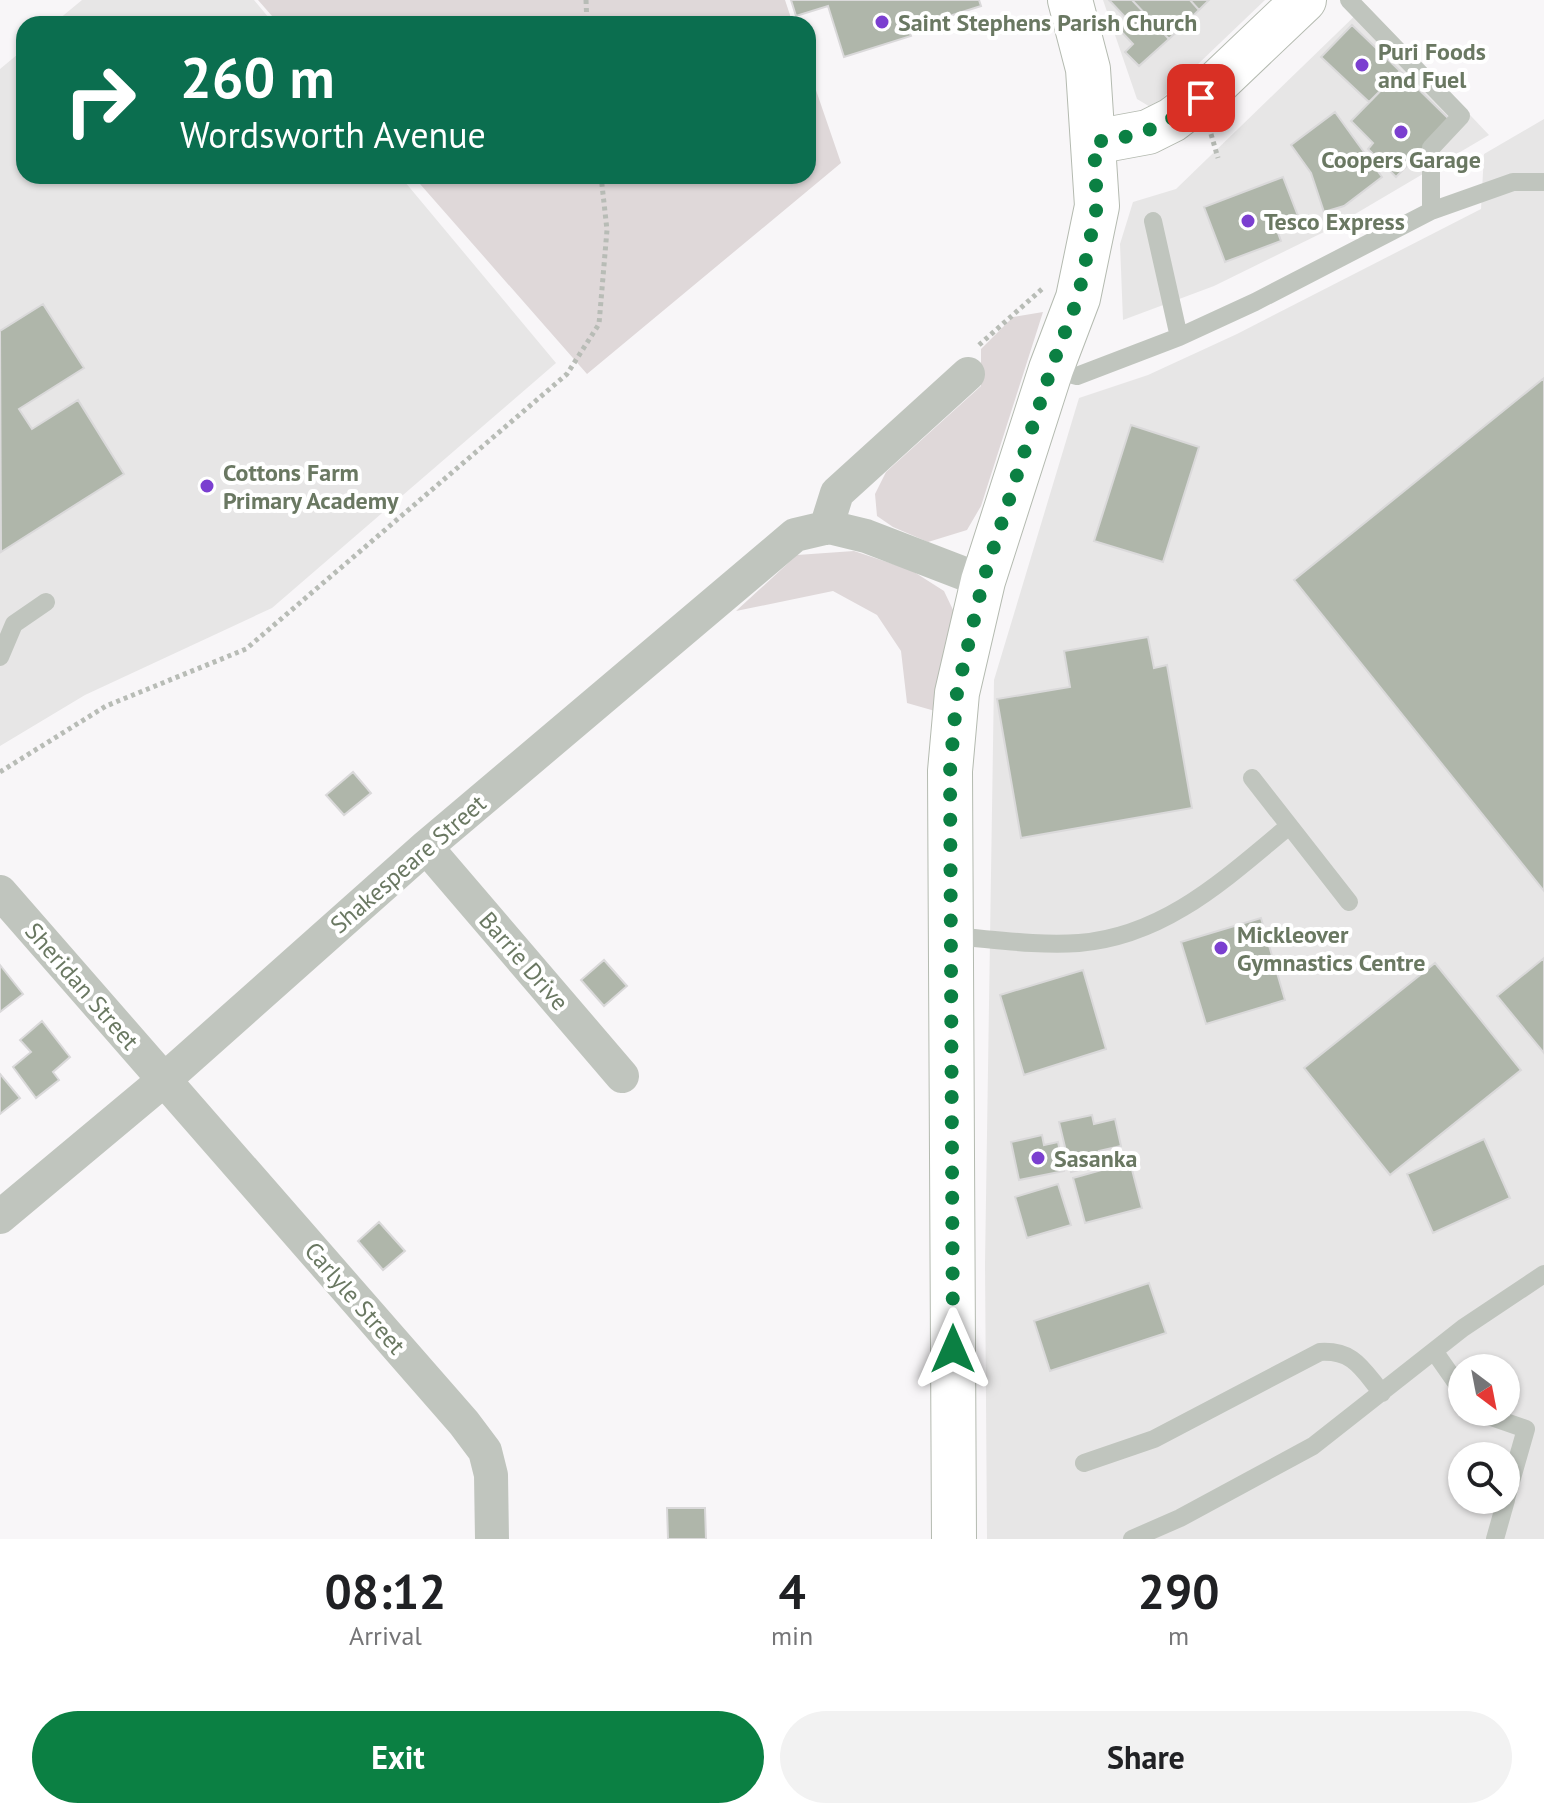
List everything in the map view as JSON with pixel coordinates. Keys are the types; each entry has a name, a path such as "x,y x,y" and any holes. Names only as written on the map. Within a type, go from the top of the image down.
{"street":[{"path":"954,1539 950,771 957,693 983,581 1051,369 1078,298 1097,206 1088,69 1070,0"},
{"path":"1094,142 1148,132 1172,120 1201,98 1304,0"},
{"path":"826,528 837,493 968,374"},
{"name":"Shakespeare Street","path":"0,1217 164,1080 426,847 795,535 826,528 866,536 983,581"},
{"name":"Barrie Drive","path":"426,847 622,1076"},
{"name":"Sheridan Street","path":"0,892 164,1080"},
{"name":"Carlyle Street","path":"164,1080 485,1451 491,1475 492,1539"}],"lane":[{"path":"1349,0 1461,116 1431,148 1431,211"},
{"path":"1051,369 1077,376 1179,337 1255,302 1431,211 1513,182 1544,182"},
{"path":"1153,221 1179,337"},
{"path":"0,657 14,624 46,602"},
{"path":"1252,778 1349,902"},
{"path":"950,936 1051,943 1080,943 1124,936 1163,921 1208,894 1289,826"},
{"path":"1132,1539 1180,1518 1313,1446 1463,1328 1544,1274"},
{"path":"1084,1463 1154,1439 1320,1352 1339,1351 1354,1360 1382,1393"},
{"path":"1434,1351 1448,1371"},
{"path":"1517,1426 1526,1429 1520,1450"},
{"path":"1495,1539 1502,1514"}],"path":[{"path":"0,772 106,706 246,649 567,374 599,324 607,230 602,184"},
{"path":"968,374 970,354 1040,288"}],"shaded area":[{"path":"82,0 254,0 267,16 63,16"},
{"path":"258,0 785,0 790,16 272,16"},
{"path":"1103,0 1265,0 1152,108 1137,99"},
{"path":"1366,5 1489,135 1328,230 1214,286 1123,320 1120,244 1133,202 1176,189"},
{"name":"Cottons Farm Primary Academy","path":"16,56 16,184 407,184 556,363 272,608 85,695 0,746 0,69"},
{"path":"816,90 841,163 816,184"},
{"path":"1544,119 1544,1539 987,1539 985,1264 994,680 1079,398 1148,375 1237,334 1481,209 1484,154"},
{"path":"420,184 816,184 587,374"},
{"path":"1043,312 981,506 967,530 928,542 893,527 877,516 875,494 886,472 981,386 981,349 1013,317"},
{"path":"854,551 911,570 944,591 954,612 935,711 907,703 901,651 877,615 833,591 736,611 797,555"}],"building":[{"name":"Saint Stephens Parish Church","path":"791,0 979,0 981,6 908,29 911,36 844,57 828,6 796,16"},
{"path":"1109,0 1132,0 1169,39 1139,66 1125,52 1133,44 1117,27 1126,18"},
{"path":"1132,0 1190,0 1199,10 1169,39"},
{"path":"1190,0 1209,0 1199,10"},
{"path":"1352,25 1400,71 1369,102 1321,57"},
{"name":"Coopers Garage","path":"1400,71 1451,121 1396,177 1368,149 1373,143 1351,121"},
{"path":"1335,112 1382,177 1344,206 1324,212 1311,173 1291,145"},
{"name":"Tesco Express","path":"1283,177 1298,216 1275,225 1281,241 1225,262 1204,207"},
{"path":"43,304 84,368 19,409 32,429 78,400 124,474 1,552 0,331"},
{"path":"1544,378 1544,891 1294,580"},
{"path":"1131,425 1199,447 1163,562 1094,541"},
{"path":"1148,637 1154,668 1167,665 1192,808 1021,838 997,699 1070,687 1064,651"},
{"path":"353,772 371,793 344,815 326,795"},
{"path":"1261,918 1285,1000 1206,1024 1181,942"},
{"path":"1544,958 1544,1053 1497,996"},
{"path":"604,960 627,986 604,1006 581,980"},
{"path":"1435,963 1521,1070 1390,1175 1304,1068"},
{"path":"0,965 23,994 0,1012"},
{"path":"1083,970 1106,1049 1024,1075 1000,995"},
{"path":"42,1021 70,1057 53,1072 59,1080 36,1098 13,1067 31,1052 20,1040"},
{"path":"0,1074 20,1098 0,1114"},
{"path":"1092,1115 1094,1124 1115,1119 1121,1146 1099,1151 1102,1164 1071,1172 1059,1122"},
{"name":"Sasanka","path":"1042,1135 1044,1145 1058,1142 1064,1171 1019,1180 1011,1142"},
{"path":"1484,1139 1510,1198 1433,1233 1407,1174"},
{"path":"1130,1162 1142,1208 1085,1223 1073,1178"},
{"path":"1058,1184 1071,1225 1027,1238 1015,1197"},
{"path":"379,1222 405,1251 383,1270 358,1241"},
{"path":"1149,1283 1166,1333 1050,1371 1034,1321"},
{"path":"667,1508 705,1508 706,1539 668,1539"}],"place":[{"name":"Saint Stephens Parish Church","path":"882,22"},
{"name":"Puri Foods and Fuel","path":"1362,65"},
{"name":"Coopers Garage","path":"1401,132"},
{"name":"Tesco Express","path":"1248,221"},
{"name":"Cottons Farm Primary Academy","path":"207,486"},
{"name":"Mickleover Gymnastics Centre","path":"1221,948"},
{"name":"Sasanka","path":"1038,1158"}],"route":[{"path":"953,1349 950,771 957,693 983,581 1051,369 1078,298 1097,206 1094,142 1148,132 1172,120 1201,98"}]}
